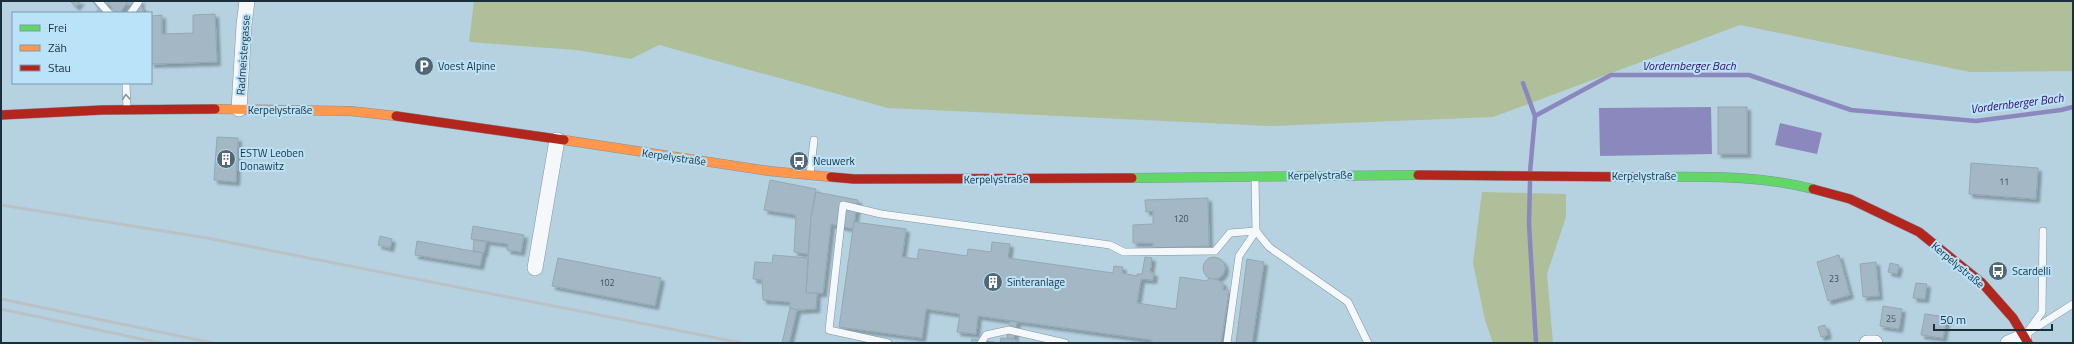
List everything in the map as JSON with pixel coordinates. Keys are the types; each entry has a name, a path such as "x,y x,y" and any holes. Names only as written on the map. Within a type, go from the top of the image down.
{"main road":[{"name":"Kerpelystraße","path":"1,115 127,110 350,111 453,123 557,140 810,176 854,179 940,180 1388,174 1495,177 1732,177 1791,183 1850,199 1919,232 1982,283 2013,318 2026,339"}],"street":[{"name":"Radmeistergasse","path":"239,110 244,25 248,1"},
{"path":"535,268 557,140"},
{"path":"2008,343 2026,339"},
{"path":"1867,343 1875,343"}],"lane":[{"path":"98,1 108,12"},
{"path":"132,12 140,1"},
{"path":"126,84 127,110"},
{"path":"810,176 814,140"},
{"path":"1227,343 1239,256 1256,231 1255,175"},
{"path":"888,343 829,330 843,205 881,214 1110,245 1124,252 1215,251 1230,233 1256,231"},
{"path":"1256,231 1270,247 1348,302 1368,343"},
{"path":"2026,339 2042,312 2043,231"},
{"path":"2026,339 2073,304"},
{"path":"981,343 986,335 1009,330 1065,343"}],"green space":[{"path":"474,1 2073,1 2073,71 1970,72 1740,25 1493,117 1271,126 888,108 659,45 631,59 576,50 469,42"},
{"path":"1482,192 1566,194 1566,217 1547,274 1553,343 1493,343 1485,320 1473,263"}],"shaded area":[{"path":"1711,107 1712,154 1600,156 1599,108"},
{"path":"1780,123 1822,133 1817,154 1775,145"}],"building":[{"path":"70,1 81,1 76,7"},
{"path":"92,1 107,1 109,5 96,5"},
{"path":"107,1 128,1 121,12 115,12"},
{"path":"128,1 142,1 140,3 126,4"},
{"path":"134,3 140,3 144,12 138,12"},
{"path":"100,5 105,5 101,12 96,12"},
{"path":"215,14 217,62 152,64 152,16 162,15 162,34 193,33 193,15"},
{"path":"1718,107 1747,107 1747,154 1718,154"},
{"name":"ESTW Leoben Donawitz","path":"217,137 238,138 236,182 214,180"},
{"path":"1971,163 2038,168 2036,199 1969,194"},
{"path":"770,180 816,189 811,218 808,254 794,252 796,215 764,210"},
{"path":"816,192 858,200 853,229 831,224 823,293 806,293 811,218"},
{"path":"1208,198 1209,246 1153,248 1153,243 1133,243 1133,225 1153,224 1153,211 1146,212 1145,200"},
{"name":"Sinteranlage","path":"854,222 906,229 902,257 917,259 919,249 967,256 968,249 991,252 992,242 1010,244 1008,258 1113,273 1114,266 1123,267 1122,273 1137,276 1137,274 1142,274 1145,257 1152,258 1150,272 1154,273 1153,280 1141,279 1137,303 1176,309 1180,277 1207,281 1209,278 1216,279 1223,283 1223,290 1229,290 1221,343 1152,343 1152,340 978,316 976,334 957,332 960,314 926,309 922,338 839,327"},
{"path":"473,226 524,235 521,252 507,250 508,244 471,239"},
{"path":"380,236 392,239 390,248 378,245"},
{"path":"474,240 486,242 484,253 473,251"},
{"path":"417,241 483,253 480,266 415,255"},
{"path":"773,255 808,258 806,293 817,293 816,309 797,310 790,308 790,302 763,300 762,280 753,279 755,262 772,263"},
{"path":"1839,255 1850,295 1828,301 1817,262"},
{"path":"1214,257 1222,260 1225,268 1222,276 1214,279 1206,276 1203,268 1206,260"},
{"path":"558,258 661,278 655,306 552,286"},
{"path":"1247,259 1264,262 1252,343 1236,343"},
{"path":"1876,262 1879,296 1863,297 1860,264"},
{"path":"1890,263 1899,265 1897,274 1888,272"},
{"path":"1916,283 1927,284 1925,299 1913,298"},
{"path":"1883,306 1902,309 1899,329 1880,326"},
{"path":"790,308 797,310 789,343 782,343"},
{"path":"1925,314 1947,317 1943,338 1921,335"},
{"path":"1010,321 1017,322 1014,339 1007,338"},
{"path":"1825,325 1828,335 1821,337 1818,327"},
{"path":"1001,338 1014,339 1018,341 1018,343 1000,343"},
{"path":"972,339 1000,343 971,343"}],"waterway":[{"name":"Vordernberger Bach","path":"1530,172 1535,116 1611,75 1749,75 1851,110 1976,121 2061,110 2073,107"},
{"path":"1523,83 1535,116"},
{"name":"Vordernberger Bach","path":"1530,182 1529,224 1536,343"}],"railway":[{"path":"1,205 207,238 742,343"},
{"path":"1,299 213,343"},
{"path":"1,309 160,343"}],"traffic: fast":[{"path":"1132,178 1418,175"},
{"path":"1638,177 1726,177 1792,184 1813,189"}],"traffic: slow":[{"path":"215,109 350,111 396,116"},
{"path":"564,140 769,171 831,177"}],"traffic: jam":[{"path":"1,115 102,110 215,109"},
{"path":"396,116 564,140"},
{"path":"1418,175 1638,177"},
{"path":"831,177 854,179 1132,178"},
{"path":"1813,189 1850,199 1919,232 1982,283 2013,318 2028,343"}],"place":[{"name":"Voest Alpine","path":"424,66"},
{"name":"ESTW Leoben Donawitz","path":"226,159"},
{"name":"Neuwerk","path":"799,161"},
{"name":"Scardelli","path":"1998,271"},
{"name":"Sinteranlage","path":"993,282"}]}
